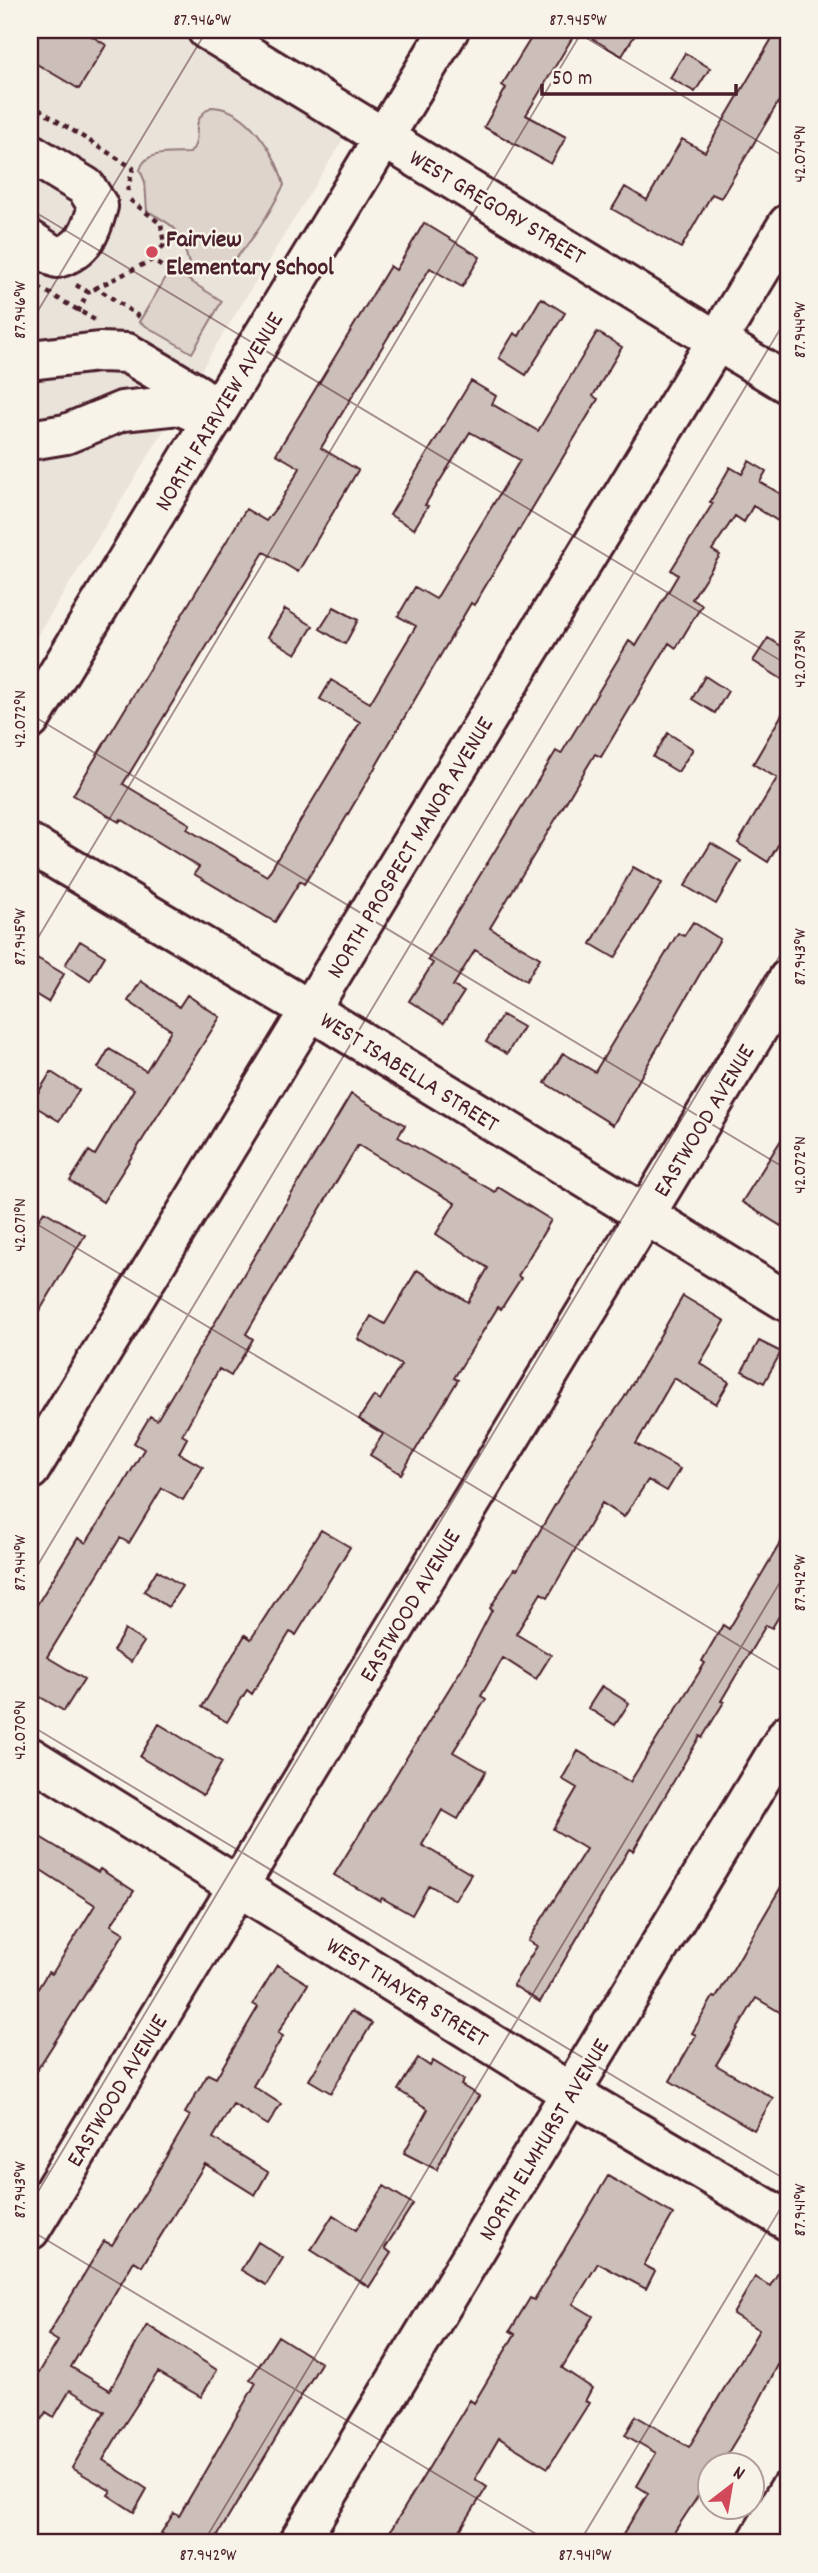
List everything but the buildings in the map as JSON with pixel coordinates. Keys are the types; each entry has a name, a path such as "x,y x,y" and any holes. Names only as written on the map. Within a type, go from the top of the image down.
{"street":[{"name":"WEST GREGORY STREET","path":"207,30 788,384"},
{"name":"NORTH FAIRVIEW AVENUE","path":"30,720 449,30"},
{"path":"30,153 86,187 98,206 93,225 74,253 57,258 30,240"},
{"name":"NORTH PROSPECT MANOR AVENUE","path":"30,1470 788,224"},
{"path":"30,360 99,352 127,354 198,395 213,420"},
{"path":"30,440 66,434 122,411 156,407 179,405 213,420"},
{"name":"WEST ISABELLA STREET","path":"30,844 310,1010 788,1302"},
{"name":"EASTWOOD AVENUE","path":"30,2230 644,1215 777,1021 788,979"},
{"name":"NORTH ELMHURST AVENUE","path":"298,2543 788,1734"},
{"name":"WEST THAYER STREET","path":"30,1757 571,2093 788,2221"},
{"path":"757,2543 788,2491"}],"path":[{"path":"78,312 88,292 152,260 164,245 161,224 126,197"},
{"path":"152,260 169,271"},
{"path":"67,278 88,292"},
{"path":"30,282 104,325"},
{"path":"97,288 141,318"}],"shaded area":[{"name":"Fairview Elementary School","path":"30,30 177,30 347,133 30,648"},
{"path":"211,107 237,115 258,134 274,160 284,185 261,225 239,254 216,273 204,274 190,266 181,238 173,227 147,211 145,182 140,170 143,163 154,156 190,153 196,141 199,119"},
{"path":"171,269 222,301 192,353 139,322"}],"place":[{"name":"Fairview Elementary School","path":"152,252"}]}
